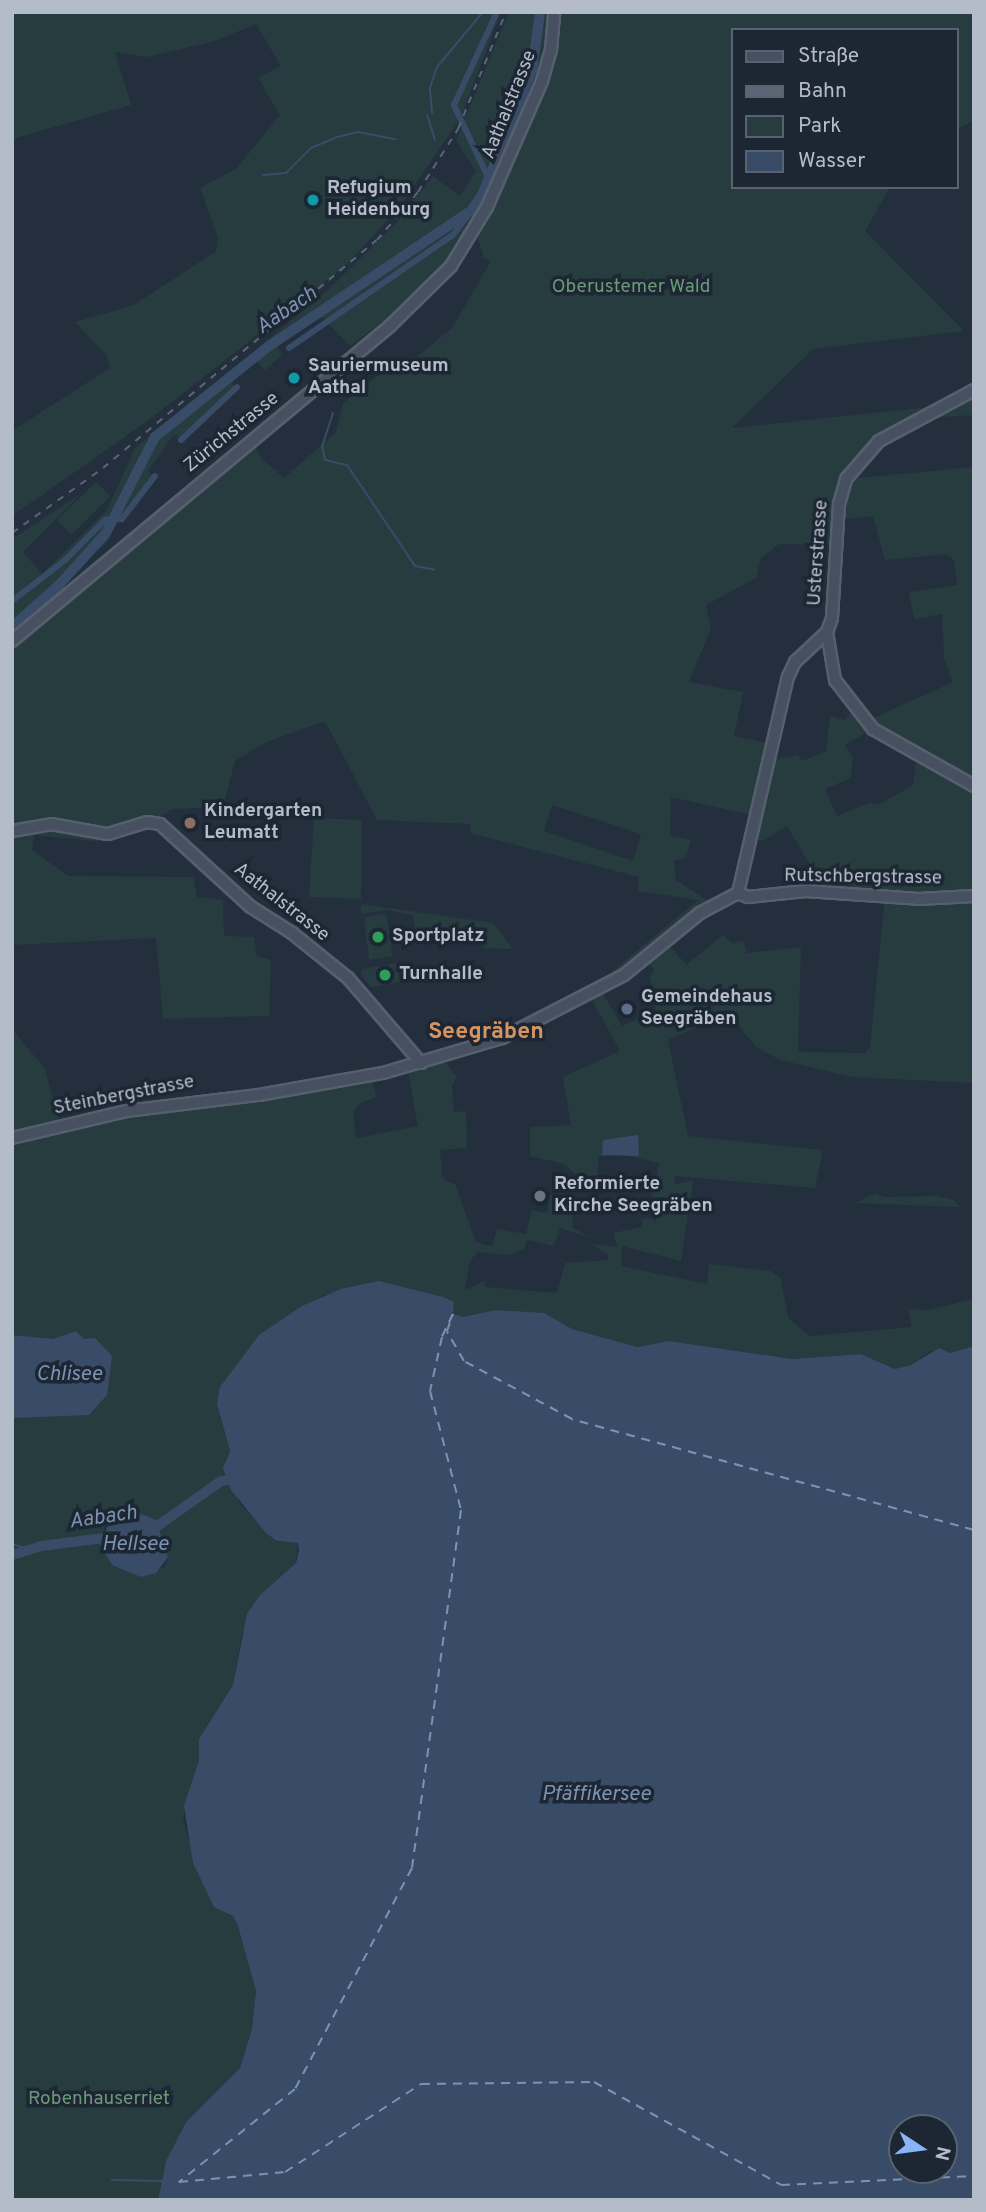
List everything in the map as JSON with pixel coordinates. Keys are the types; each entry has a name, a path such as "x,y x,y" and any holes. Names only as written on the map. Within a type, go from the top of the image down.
{"street":[{"name":"Aathalstrasse","path":"486,207 548,65 554,12"},
{"name":"Zürichstrasse","path":"12,641 420,300 462,252 486,207"},
{"name":"Usterstrasse","path":"738,893 788,677 795,662 827,632 833,611 839,504 853,467 890,433 974,390"},
{"path":"827,632 835,680 873,729 974,786"},
{"name":"Aathalstrasse","path":"12,831 51,824 107,834 147,822 160,824 251,907 348,978 421,1063"},
{"name":"Rutschbergstrasse","path":"738,893 748,897 806,891 919,899 974,896"},
{"path":"421,1063 511,1034 607,985 646,959 700,913 738,893"},
{"name":"Steinbergstrasse","path":"12,1138 126,1111 383,1073 421,1063"}],"green space":[{"path":"12,12 501,12 460,119 399,208 345,266 149,420 12,516 12,431 110,368 107,356 75,322 134,305 216,251 218,238 200,188 237,168 280,115 258,78 281,66 256,24 215,41 147,57 115,52 131,105 16,138 12,148"},
{"path":"509,12 974,12 974,120 958,129 958,28 730,28 730,189 889,189 865,231 964,331 813,349 732,428 940,406 974,390 974,415 914,419 890,433 847,479 974,467 974,1083 852,1077 780,1060 756,1047 729,1014 668,1040 688,1136 823,1150 815,1188 675,1176 675,1184 693,1180 681,1261 622,1246 621,1266 707,1284 709,1264 771,1271 781,1279 788,1318 810,1336 912,1327 908,1309 928,1310 974,1299 974,1346 950,1353 931,1351 911,1365 895,1369 862,1354 792,1359 669,1341 637,1347 572,1329 537,1313 496,1310 463,1317 453,1314 443,1301 379,1281 323,1296 259,1336 217,1405 230,1451 225,1460 226,1479 241,1505 277,1541 298,1543 296,1563 260,1595 242,1634 233,1685 199,1739 199,1760 183,1818 198,1875 233,1916 243,1938 256,1992 252,2029 240,2068 186,2122 166,2161 158,2200 12,2200 12,1418 52,1414 84,1339 76,1331 53,1340 12,1335 12,1029 45,1069 60,1124 258,1088 372,1075 376,1097 360,1103 353,1113 356,1138 418,1126 408,1071 443,1060 457,1077 452,1085 454,1112 466,1111 467,1148 440,1150 442,1174 445,1181 455,1184 476,1242 492,1247 497,1229 526,1234 532,1210 547,1213 550,1195 575,1201 572,1227 592,1238 560,1228 554,1246 527,1240 524,1249 509,1255 478,1252 470,1261 465,1290 485,1281 485,1287 557,1293 565,1263 608,1260 609,1255 591,1244 618,1247 613,1233 642,1227 642,1219 652,1218 656,1224 652,1196 659,1163 620,1154 599,1157 597,1178 580,1178 564,1164 530,1156 530,1127 571,1125 563,1077 620,1051 589,994 600,989 622,1026 655,1011 657,992 649,979 654,971 647,959 624,975 608,975 698,900 638,891 639,877 470,833 471,824 377,820 325,721 264,743 235,761 223,807 172,809 153,822 106,842 34,835 32,850 68,876 193,877 197,897 223,900 224,936 254,937 257,956 271,960 269,1016 163,1019 156,938 12,945 12,648 254,444 261,458 284,478 336,432 343,403 380,374 407,365 452,328 491,261 484,258 478,238 500,189 489,178 490,186 467,230 472,234 411,308 386,319 350,346 322,317 277,345 282,355 265,370 256,361 259,358 231,377 235,391 183,440 174,434 148,471 155,477 124,519 115,522 108,541 12,633 12,539 81,494 23,552 42,574 107,510 135,448 325,293 395,224 433,176 460,196 476,171 456,140","holes":["873,516 885,560 946,554 954,560 957,585 909,592 914,619 942,614 944,658 953,682 867,721 855,707 845,720 830,716 826,751 802,761 798,755 770,760 773,744 734,736 743,692 689,682 711,628 706,605 756,578 761,558 779,544 836,545 838,520","872,729 917,757 913,785 879,805 869,803 837,816 825,789 851,778 853,758 845,745","671,797 756,816 752,839 763,841 787,826 826,892 885,897 870,1046 865,1053 798,1052 801,947 747,953 743,941 732,943 723,935 687,964 692,971 668,944 714,905 676,880 674,860 686,858 691,840 670,836","552,805 641,834 633,861 544,831","108,1523 159,1527 168,1557 165,1567 144,1577 112,1565 104,1528"]},
{"path":"96,482 110,496 71,535 57,520"},
{"path":"314,818 362,820 361,899 309,897"},
{"path":"361,904 493,923 513,949 483,948 482,937 417,942 413,915 387,910 361,914"},
{"name":"Sportplatz","path":"386,914 393,956 369,960 364,917"},
{"name":"Turnhalle","path":"397,963 400,982 371,987 360,974 362,969"},
{"path":"875,1193 884,1197 937,1196 954,1200 960,1207 855,1203"}],"water":[{"path":"638,1135 639,1156 602,1155 603,1140"},
{"name":"Pfäffikersee","path":"379,1281 443,1297 454,1302 453,1314 463,1317 496,1310 544,1313 572,1329 637,1347 669,1341 792,1359 861,1354 895,1369 911,1365 939,1348 950,1353 974,1346 974,2200 158,2200 166,2161 186,2122 240,2068 252,2029 256,1991 238,1926 233,1916 214,1907 193,1863 184,1806 199,1760 199,1739 233,1685 247,1614 260,1595 296,1563 299,1550 298,1543 277,1541 266,1533 231,1490 223,1468 230,1451 217,1404 220,1387 259,1335 302,1306 341,1289"},
{"name":"Chlisee","path":"76,1331 84,1339 95,1338 112,1356 107,1395 89,1415 12,1418 12,1335 53,1339"},
{"name":"Hellsee","path":"122,1511 134,1511 156,1520 168,1557 156,1573 141,1577 112,1565 100,1545 112,1516"}],"waterway":[{"path":"432,113 430,88 437,67 483,12"},
{"path":"488,177 454,105 497,12"},
{"name":"Aabach","path":"12,627 59,585 106,533 155,437 269,346 472,210 483,193 532,70 540,12"},
{"path":"427,115 435,140"},
{"path":"263,175 286,173 311,148 337,137 358,132 395,139"},
{"path":"289,348 453,235 472,210"},
{"path":"181,440 237,387"},
{"path":"333,413 322,446 325,460 347,465 415,566 435,570"},
{"path":"12,601 65,560 105,520 122,519 155,476"},
{"name":"Aabach","path":"149,1532 221,1481 239,1479"},
{"name":"Aabach","path":"12,1555 41,1546 112,1537"},
{"path":"12,1544 28,1549"},
{"path":"112,2180 163,2181"}],"ferry route":[{"path":"974,1530 572,1419 464,1361 447,1331 453,1314 442,1337 430,1391 461,1510 412,1868 295,2089 179,2182 285,2172 421,2084 594,2082 781,2185 974,2176"}],"railway":[{"path":"12,533 103,468 377,240 418,192 458,129 506,12"}],"place":[{"name":"Refugium Heidenburg","path":"313,200"},
{"name":"Sauriermuseum Aathal","path":"294,378"},
{"name":"Kindergarten Leumatt","path":"190,823"},
{"name":"Sportplatz","path":"378,937"},
{"name":"Turnhalle","path":"385,975"},
{"name":"Gemeindehaus Seegräben","path":"627,1009"},
{"name":"Reformierte Kirche Seegräben","path":"540,1196"}],"district":[{"name":"Seegräben","path":"486,1033"}],"park label":[{"name":"Oberustemer Wald","path":"631,288"},
{"name":"Robenhauserriet","path":"99,2100"}]}
